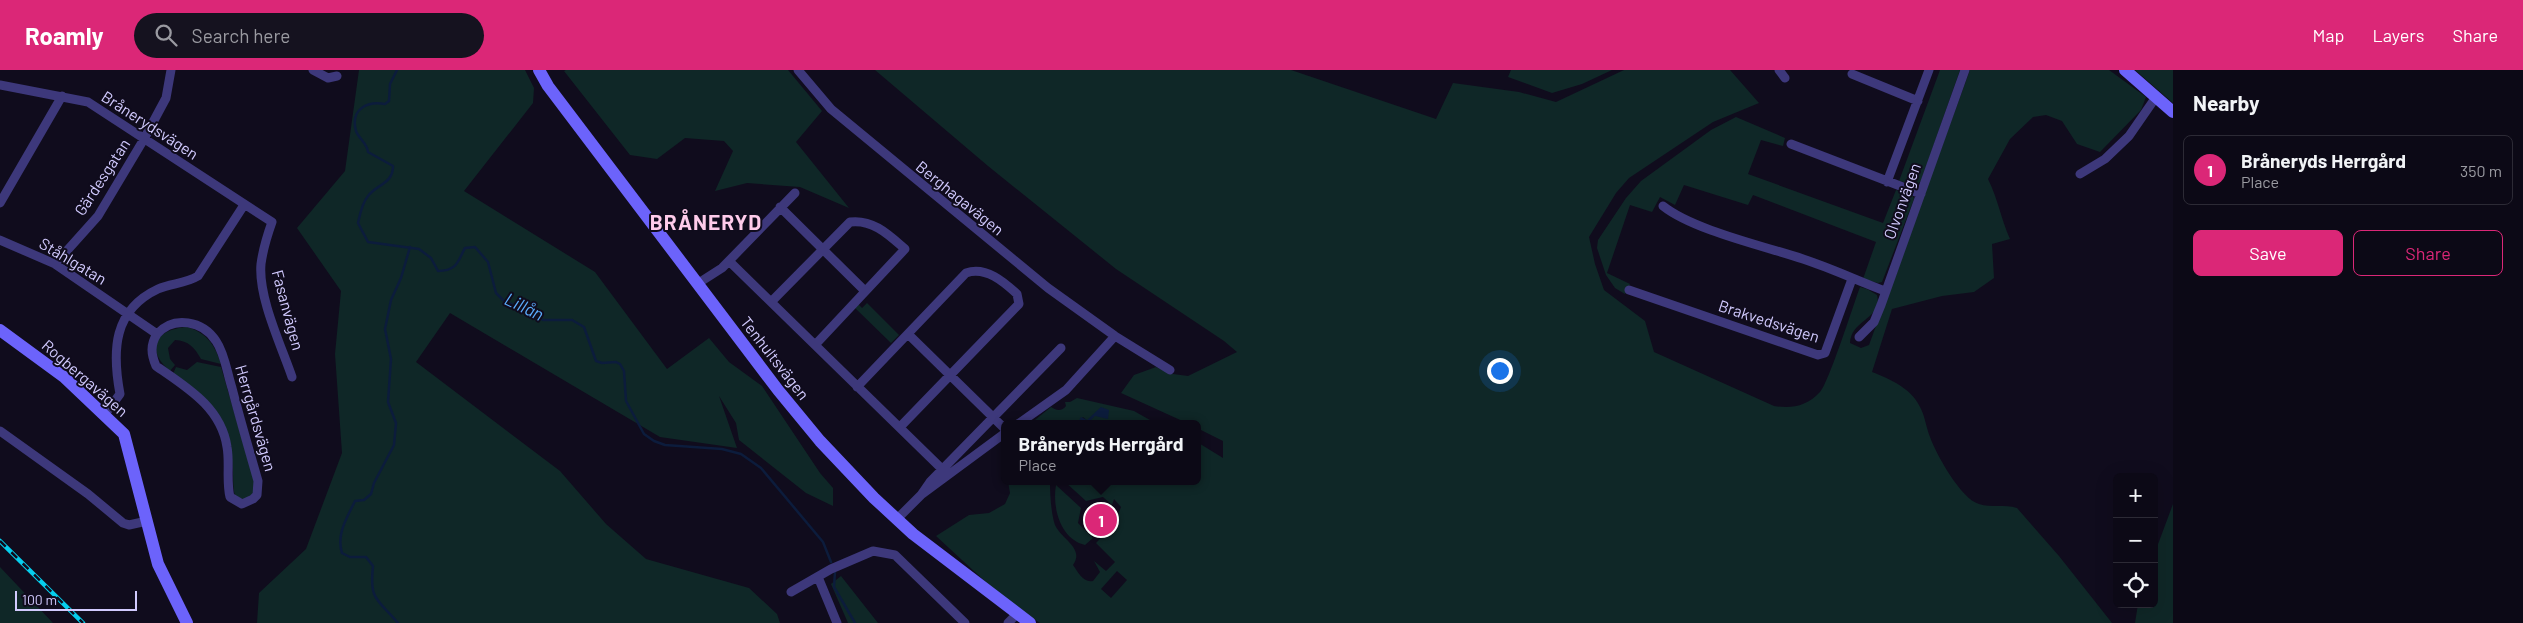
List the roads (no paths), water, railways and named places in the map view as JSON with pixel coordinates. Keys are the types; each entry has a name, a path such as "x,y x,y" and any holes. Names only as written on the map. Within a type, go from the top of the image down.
{"street":[{"name":"Gärdesgatan","path":"55,264 98,216 166,98 172,70"},
{"path":"313,70 328,78 337,76"},
{"name":"Tenhultsvägen","path":"539,70 548,86 697,284 820,442 897,519 1012,618 1030,623"},
{"name":"Berghagavägen","path":"798,70 831,109 1048,288 1115,336 1170,370"},
{"path":"1778,70 1785,78"},
{"path":"1887,182 1929,70"},
{"name":"Olvonvägen","path":"1859,337 1874,322 1965,70"},
{"path":"2125,70 2173,112"},
{"path":"1852,74 1918,101"},
{"name":"Brånerydsvägen","path":"0,85 88,102 272,222"},
{"path":"0,203 62,96"},
{"path":"2080,174 2105,159 2129,136 2142,120 2156,97"},
{"path":"1791,144 1921,194"},
{"path":"697,284 729,261 795,193"},
{"path":"105,414 120,394 115,351 118,336 128,313 138,301 160,288 189,282 198,276 244,205"},
{"path":"1663,206 1674,214 1705,227 1806,260 1885,291"},
{"path":"780,208 865,292"},
{"name":"Fasanvägen","path":"272,222 265,244 262,276 270,314 292,377"},
{"path":"772,301 852,222 879,227 905,249 815,345"},
{"name":"Ståhlgatan","path":"0,240 55,264 128,313"},
{"path":"729,261 942,469"},
{"path":"857,386 968,272 990,274 1018,294 1019,304 900,427"},
{"name":"Brakvedsvägen","path":"1629,290 1818,355 1825,353 1852,279"},
{"path":"128,313 157,334"},
{"name":"Herrgårdsvägen","path":"175,322 192,324 211,335 220,348 258,481 257,495 248,502 242,504 230,497 227,446 218,422 209,408 194,393 156,366 151,350 152,341 157,334 165,326 175,322"},
{"name":"Rogbergavägen","path":"0,330 64,377 124,434 158,564 187,623"},
{"path":"908,334 1001,427"},
{"path":"1024,420 1066,390 1115,336"},
{"path":"897,519 921,495 942,469 1061,348"},
{"path":"0,431 88,494 123,523 129,525 147,521"},
{"path":"921,495 1001,434"},
{"path":"792,592 831,569 873,551 895,555 965,623"},
{"path":"818,577 837,623"}],"water":[{"path":"1101,407 1109,410 1108,419 1095,416 1091,420 1087,420"}],"waterway":[{"name":"Lillån","path":"397,70 390,84 389,101 385,104 366,105 355,117 356,131 368,152 393,166 390,177 372,192 364,202 358,223 368,242 419,249 431,258 438,271 450,269 459,261 465,248 475,247 488,262 496,293 503,300 543,320 572,320 584,327 596,361 620,364 624,371 626,401 644,434 654,441 665,445 722,449 741,454 761,468 823,542 831,562"},
{"path":"398,623 376,599 372,586 373,566 366,557 350,557 342,553 340,539 343,526 355,501 364,500 371,494 374,483 394,445 396,423 388,402 391,359 385,329 391,300 401,278 410,247"},
{"name":"Lillån","path":"835,572 834,587 855,623"}],"railway":[{"path":"0,541 83,623"}],"place":[{"name":"Bråneryds Herrgård","path":"1101,520"}],"district":[{"name":"BRÅNERYD","path":"706,223"}]}
